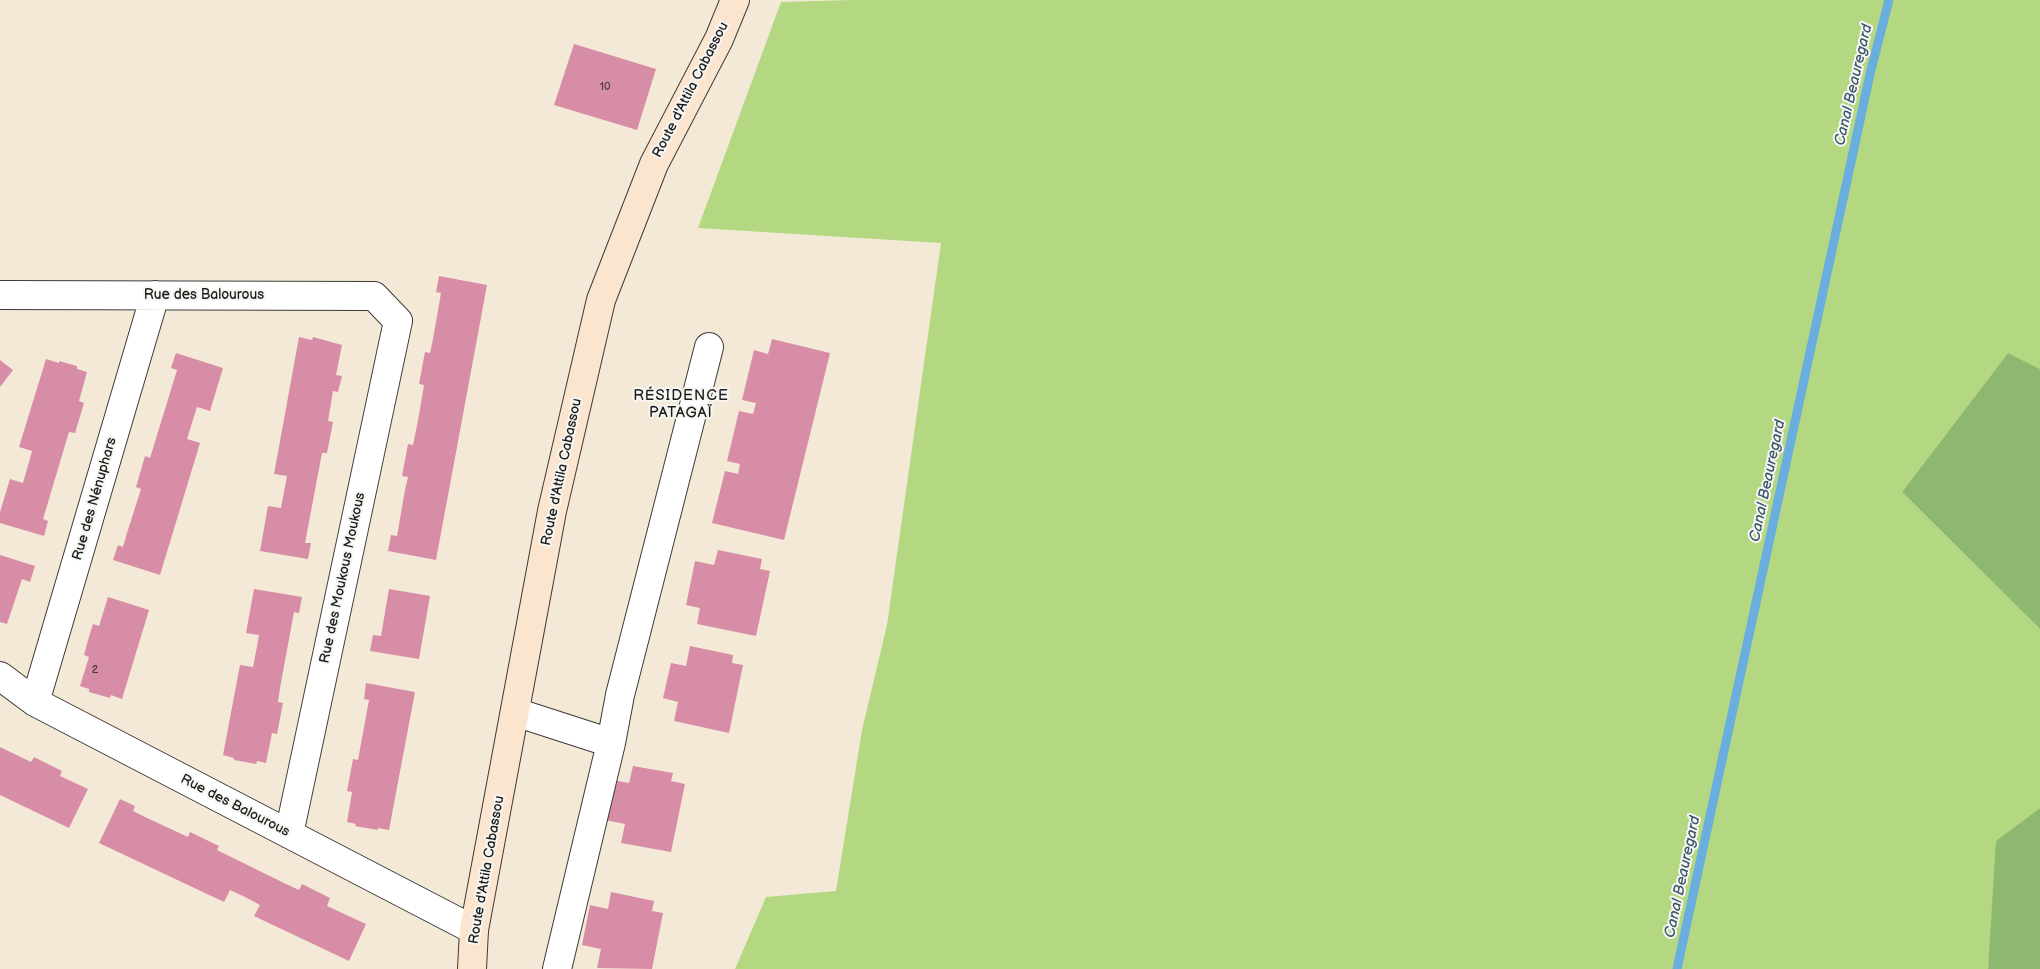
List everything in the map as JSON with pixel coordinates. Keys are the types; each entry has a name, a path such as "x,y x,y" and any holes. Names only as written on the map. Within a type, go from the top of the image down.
{"main road":[{"name":"Route d'Attila Cabassou","path":"472,969 474,930 552,511 601,300 654,164 719,39 735,0"}],"street":[{"name":"Rue des Balourous","path":"0,295 374,296 398,321"},
{"name":"Rue des Nénuphars","path":"35,702 155,295"},
{"name":"Rue des Moukous Moukous","path":"289,834 398,321"},
{"path":"557,969 612,743 620,695 709,347"},
{"name":"Rue des Balourous","path":"0,676 35,702 474,930"},
{"path":"515,712 612,743"}],"green space":[{"path":"852,0 2040,0 2040,369 2008,353 1902,492 2040,629 2040,808 1997,841 1988,969 735,969 766,897 836,891 862,730 887,625 941,243 698,228 781,2"},
{"path":"2008,353 2040,369 2040,629 1902,492"},
{"path":"2040,808 2040,969 1988,969 1996,841"}],"building":[{"path":"574,44 656,69 637,130 554,105"},
{"path":"439,276 487,285 436,560 388,551 391,535 397,536 408,477 402,476 408,444 413,445 419,415 424,385 419,384 425,352 430,353 433,339 441,293 436,292"},
{"path":"299,337 312,340 313,337 342,345 336,375 342,376 338,392 333,391 328,421 333,422 327,453 322,453 305,543 311,543 308,559 260,551 268,506 281,508 287,476 274,474"},
{"path":"772,339 830,353 784,540 712,523 725,471 738,474 740,464 727,461 739,411 753,414 756,403 742,400 754,350 768,354"},
{"path":"176,353 223,368 210,411 197,407 187,439 200,443 160,575 113,560 118,545 123,547 141,489 136,487 145,456 150,458 177,370 171,368"},
{"path":"46,359 77,366 77,369 87,372 79,401 84,403 75,433 69,432 43,519 48,521 44,536 0,523 0,512 10,479 23,483 32,451 19,447"},
{"path":"0,360 13,370 0,387"},
{"path":"718,550 762,559 760,569 770,571 756,636 697,624 700,608 686,605 695,561 714,565"},
{"path":"0,555 35,566 30,582 22,579 7,624 0,622"},
{"path":"254,589 302,597 299,613 294,612 280,688 278,702 283,703 277,734 272,733 266,763 257,761 256,764 234,760 234,758 223,755 240,665 253,667 256,652 259,635 246,633"},
{"path":"389,589 430,596 419,659 370,651 373,635 381,636"},
{"path":"108,597 149,610 122,699 111,695 110,698 89,692 89,689 80,686 89,657 84,655 93,624 99,626"},
{"path":"690,646 733,655 732,663 743,665 729,733 674,721 678,702 663,698 671,663 686,666"},
{"path":"366,683 415,692 389,830 355,826 356,824 347,822 352,792 347,791 353,759 358,760 369,700 364,699"},
{"path":"0,747 31,762 34,757 62,771 60,776 88,789 69,828 0,795"},
{"path":"633,766 673,773 671,781 685,784 671,852 621,843 625,824 605,820 613,780 629,783"},
{"path":"120,799 135,806 133,811 188,837 190,832 219,846 217,850 286,884 299,890 302,884 330,898 327,906 366,924 349,961 254,916 260,905 245,897 230,890 224,902 99,843"},
{"path":"611,892 654,901 652,911 663,913 652,969 597,968 601,949 582,945 590,905 608,909"}],"waterway":[{"name":"Canal Beauregard","path":"1677,969 1870,74 1889,0"}],"district":[{"name":"RÉSIDENCE PATAGAÏ","path":"681,404"}]}
